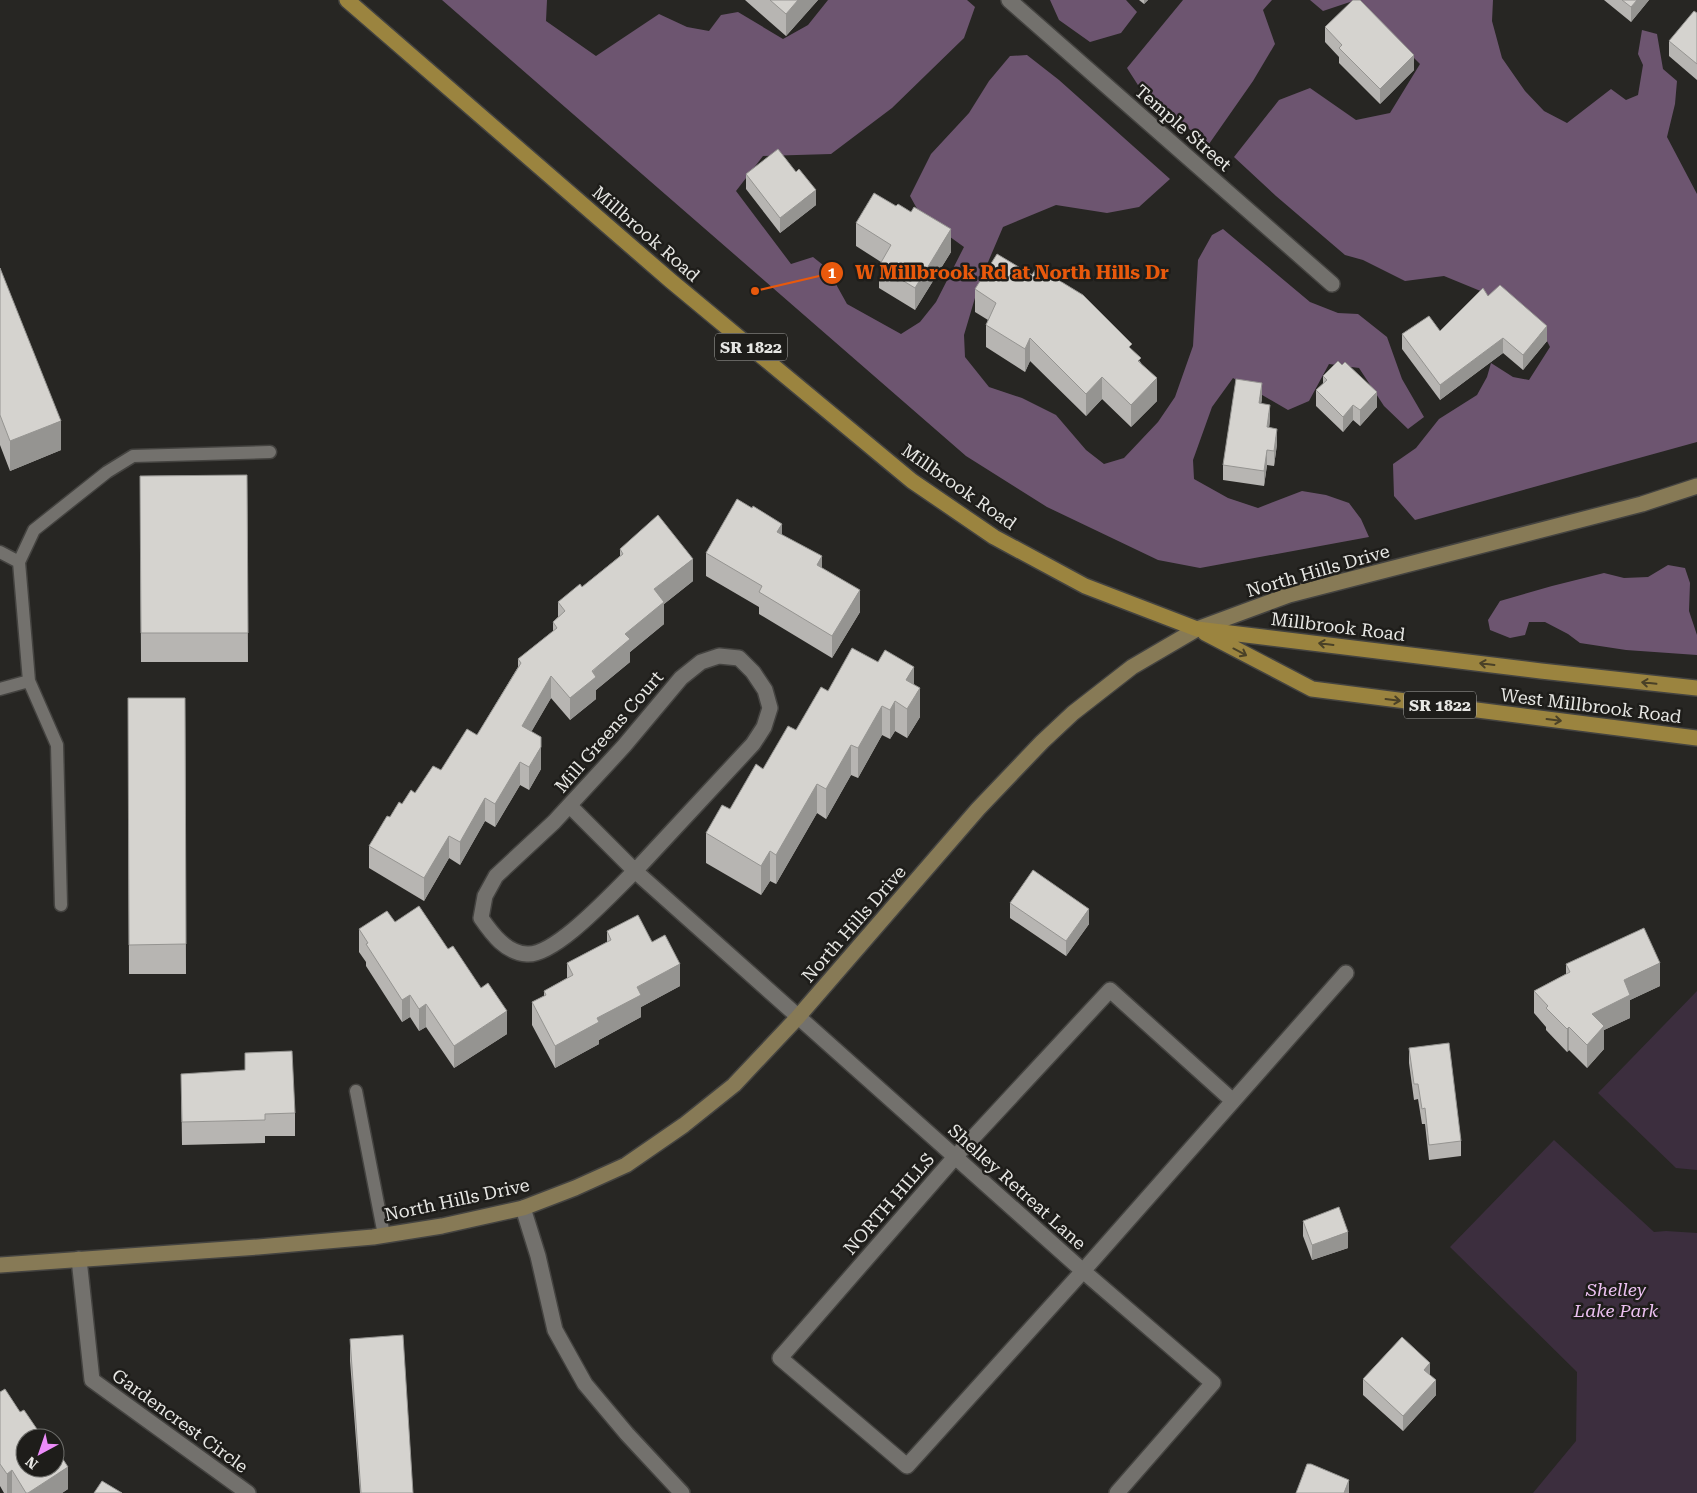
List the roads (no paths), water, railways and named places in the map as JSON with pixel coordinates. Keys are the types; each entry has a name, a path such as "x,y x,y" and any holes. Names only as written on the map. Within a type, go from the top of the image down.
{"main road":[{"name":"Millbrook Road","path":"347,0 671,281 912,481 994,537 1085,586 1197,629 1697,688"},
{"name":"North Hills Drive","path":"0,1265 258,1247 384,1235 442,1226 523,1208 575,1188 626,1165 684,1125 734,1085 798,1017 978,809 1042,742 1073,713 1126,672 1197,629 1288,596 1642,504 1697,486"},
{"name":"West Millbrook Road","path":"1197,629 1312,689 1697,738"}],"street":[{"name":"Temple Street","path":"1009,0 1332,284"},
{"name":"Mill Greens Court","path":"719,656 738,658 754,672 765,690 770,708 764,727 753,744 634,871 583,922 552,946 529,954 511,950 493,936 481,918 485,896 496,876 570,806 681,678 701,662 719,656"},
{"path":"570,806 634,871 798,1017"},
{"path":"1083,1271 1346,973"},
{"name":"NORTH HILLS","path":"1083,1271 907,1466 780,1358 955,1157 1110,990 1233,1101"},
{"name":"Shelley Retreat Lane","path":"798,1017 1083,1271 1213,1383 1117,1493"},
{"path":"523,1208 538,1256 555,1330 584,1384 682,1493"},
{"name":"Gardencrest Circle","path":"79,1259 92,1380 248,1493"}],"lane":[{"path":"62,905 57,745 29,681 19,562 34,530 107,472 132,456 270,452"},
{"path":"0,552 19,562"},
{"path":"0,689 29,681"},
{"path":"356,1091 384,1235"}],"place":[{"name":"W Millbrook Rd at North Hills Dr","path":"755,291"}],"park label":[{"name":"Shelley Lake Park","path":"1616,1300"}]}
